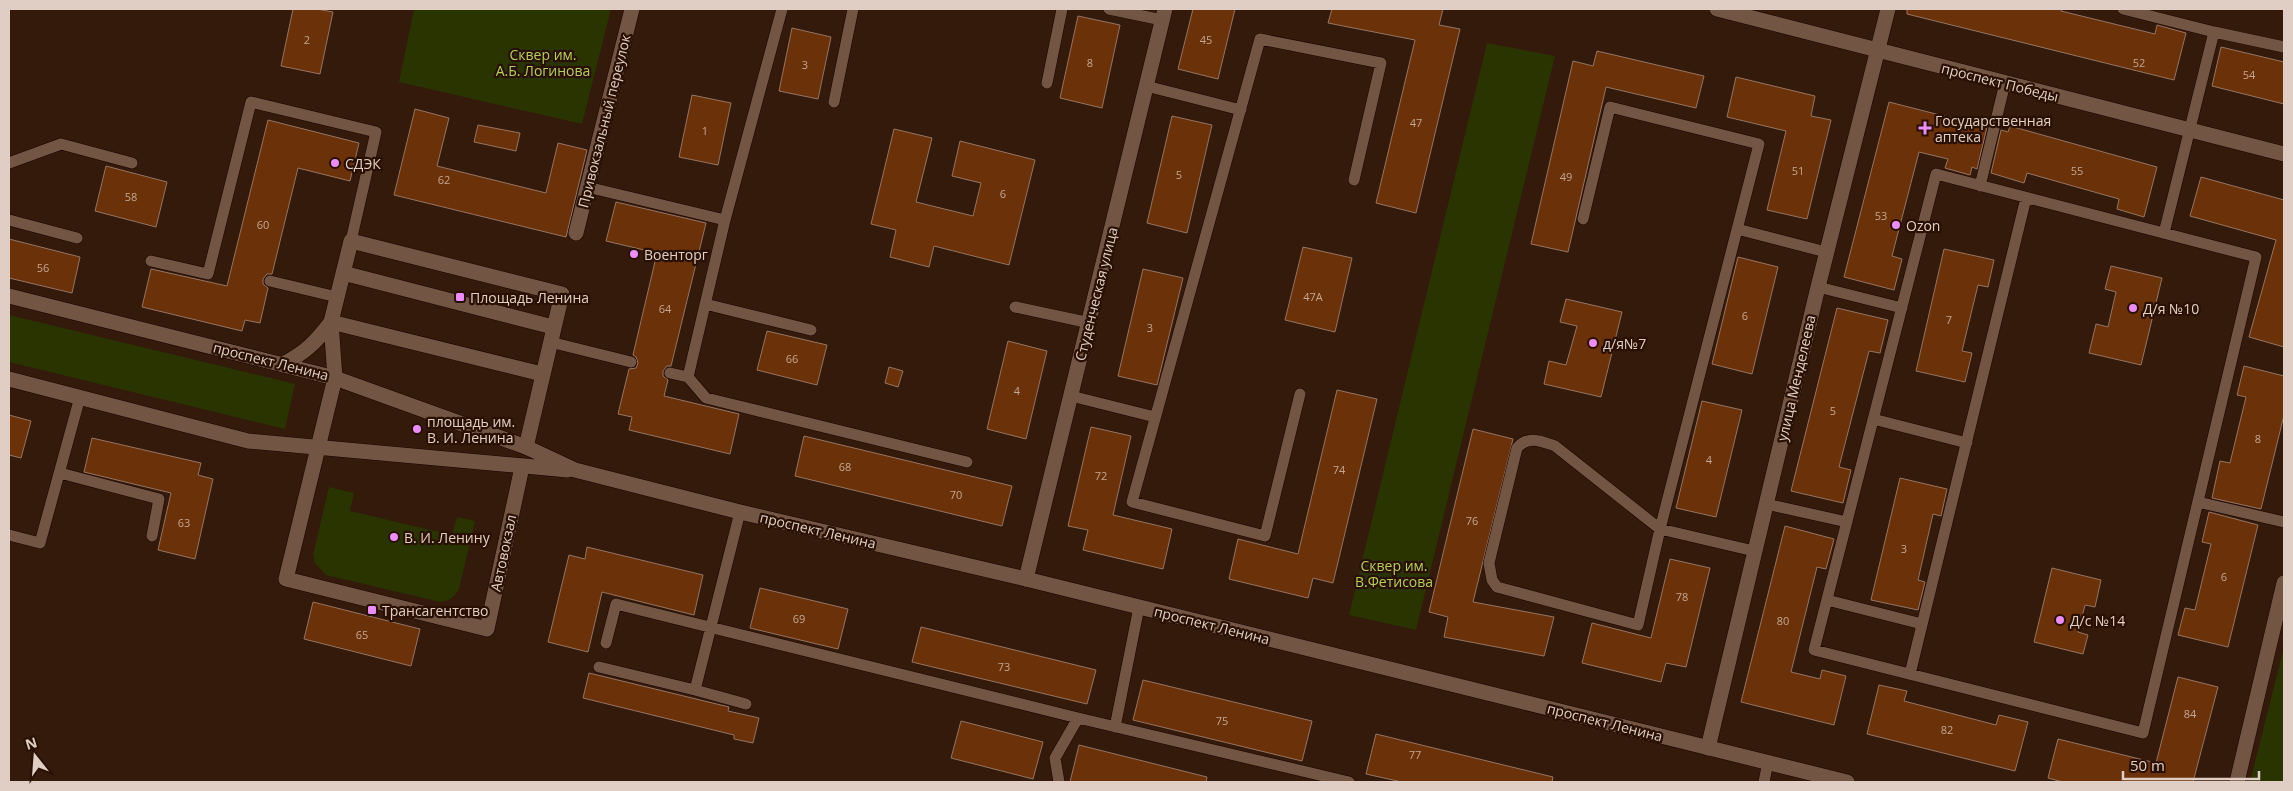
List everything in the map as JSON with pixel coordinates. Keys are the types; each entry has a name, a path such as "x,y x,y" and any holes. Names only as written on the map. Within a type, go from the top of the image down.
{"street":[{"name":"Привокзальный переулок","path":"576,234 632,9"},
{"name":"проспект Победы","path":"1717,9 2284,154"},
{"name":"улица Менделеева","path":"1708,748 1826,252 1888,9"},
{"name":"Студенческая улица","path":"1026,579 1164,15"},
{"path":"318,448 335,378 331,322 351,241 562,294 522,467"},
{"path":"343,273 553,327"},
{"name":"проспект Ленина","path":"9,296 335,378 526,447 575,470 740,512 1026,579 1848,782"},
{"path":"283,364 303,354 318,340 331,322"},
{"path":"331,322 542,374"},
{"name":"проспект Ленина","path":"9,379 248,441 522,467 575,470"},
{"name":"Автовокзал","path":"318,448 286,579 487,628 522,467"},
{"path":"2237,782 2284,583"}],"lane":[{"path":"688,377 725,220 782,9"},
{"path":"834,102 853,9"},
{"path":"1047,83 1062,9"},
{"path":"1109,9 1164,15"},
{"path":"2123,9 2284,47"},
{"path":"2164,234 2214,32"},
{"path":"1300,394 1265,536 1132,502 1260,39 1381,63 1354,180"},
{"path":"1980,186 2005,83"},
{"path":"1146,86 1241,110"},
{"path":"151,261 208,274 251,102 376,132 351,241"},
{"path":"1583,220 1610,108 1759,144 1660,529 1638,625 1497,587 1492,580 1489,563 1518,448 1522,443 1531,439 1540,440 1555,446 1660,529 1754,551"},
{"path":"9,163 61,144 132,163"},
{"path":"1936,174 2026,198 2256,257 2143,733 1814,650 1936,174"},
{"path":"587,187 725,220"},
{"path":"1910,674 2026,198"},
{"path":"9,220 77,238"},
{"path":"1737,228 1826,252"},
{"path":"270,282 337,297"},
{"path":"1818,287 1902,308"},
{"path":"706,304 811,330"},
{"path":"1015,307 1090,323"},
{"path":"550,342 631,362"},
{"path":"670,373 688,377 706,398 967,462"},
{"path":"1071,396 1155,417"},
{"path":"9,535 40,543 80,397"},
{"path":"1874,419 1967,443"},
{"path":"60,472 158,499 152,536"},
{"path":"2198,502 2284,522"},
{"path":"1766,504 1847,522"},
{"path":"695,690 740,512"},
{"path":"1827,600 1922,624"},
{"path":"606,643 616,604 710,629 1349,782"},
{"path":"1115,727 1139,607"},
{"path":"599,667 746,704"},
{"path":"1059,782 1055,758 1078,718"},
{"path":"1764,782 1768,762"}],"green space":[{"name":"Сквер им. А.Б. Логинова","path":"414,9 611,9 582,124 399,82"},
{"name":"Сквер им. В.Фетисова","path":"1487,43 1555,56 1416,630 1349,615"},
{"path":"9,315 295,384 285,429 9,362"},
{"path":"329,487 354,493 350,511 452,535 457,517 475,521 459,589 455,594 449,600 440,602 326,575 315,563 313,555"},
{"path":"2284,647 2284,782 2250,782"}],"building":[{"path":"293,9 317,9 333,12 320,74 281,66"},
{"path":"1193,9 1235,9 1218,79 1178,69"},
{"path":"1332,9 1443,9 1439,25 1460,29 1416,213 1376,203 1415,40 1328,23"},
{"path":"1907,9 2062,9 2061,11 2155,34 2157,25 2186,33 2174,80 1907,14"},
{"path":"1078,16 1120,25 1102,108 1060,98"},
{"path":"792,28 831,37 818,99 779,91"},
{"path":"2221,47 2284,62 2284,104 2212,86"},
{"path":"1597,51 1704,76 1696,108 1606,87 1568,252 1531,244 1573,61 1593,66"},
{"path":"1736,77 1815,96 1811,116 1831,120 1807,219 1767,210 1786,131 1727,117"},
{"path":"692,95 731,103 718,165 679,157"},
{"path":"1889,102 1987,127 1977,169 1972,167 1970,175 1945,168 1948,159 1919,152 1892,256 1902,259 1894,290 1844,277"},
{"path":"415,109 449,118 437,166 546,193 558,143 587,150 566,237 394,195"},
{"path":"1172,116 1212,125 1187,233 1147,223"},
{"path":"268,120 359,143 350,181 298,168 272,274 267,274 263,279 263,284 268,288 260,323 245,320 242,331 142,307 151,269 227,286"},
{"path":"478,125 520,133 516,151 474,142"},
{"path":"2010,126 2157,167 2144,217 2117,209 2119,199 2027,173 2024,183 1991,173 2001,130 2008,132"},
{"path":"894,129 932,138 916,202 973,216 981,183 952,176 960,141 1035,160 1009,265 934,246 929,267 890,257 896,230 871,224"},
{"path":"106,166 167,182 156,227 95,211"},
{"path":"2201,177 2284,200 2284,347 2249,337 2276,240 2190,216"},
{"path":"616,202 706,223 671,366 667,366 663,371 663,376 668,380 664,396 739,414 730,454 629,430 632,417 618,414 629,369 636,368 638,363 633,355 657,253 606,241"},
{"path":"9,239 80,257 72,293 9,278"},
{"path":"1303,247 1352,258 1335,332 1285,320"},
{"path":"1944,249 1994,260 1988,287 1978,285 1962,351 1972,353 1965,382 1916,371"},
{"path":"1738,257 1778,267 1752,374 1712,364"},
{"name":"Д/я №10","path":"2111,266 2162,278 2141,365 2089,353 2096,324 2108,327 2116,292 2105,289"},
{"path":"1143,269 1183,278 1157,385 1118,376"},
{"name":"д/я№7","path":"1566,299 1622,312 1601,397 1544,384 1549,361 1566,365 1577,326 1560,322"},
{"path":"1837,308 1888,320 1880,353 1869,351 1839,467 1851,470 1843,503 1791,491"},
{"path":"767,331 827,345 817,385 757,370"},
{"path":"1008,341 1047,351 1026,439 987,429"},
{"path":"2244,366 2284,376 2284,415 2261,509 2212,498 2220,461 2230,463 2246,397 2237,395"},
{"path":"889,367 903,371 898,387 885,383"},
{"path":"1337,390 1377,399 1333,583 1313,578 1308,598 1229,579 1238,539 1298,554"},
{"path":"1702,401 1742,410 1716,517 1676,508"},
{"path":"9,415 31,421 21,458 9,455"},
{"path":"1091,427 1131,436 1113,515 1172,529 1163,569 1083,550 1088,530 1068,526"},
{"path":"1473,429 1513,439 1473,602 1554,617 1544,656 1444,637 1448,617 1429,612"},
{"path":"804,436 1012,486 1002,526 795,476"},
{"path":"92,438 201,463 198,475 213,479 195,559 158,550 171,493 84,472"},
{"path":"1900,478 1947,489 1941,516 1933,514 1918,580 1925,582 1918,610 1871,600"},
{"path":"2209,512 2258,525 2228,647 2178,635 2185,608 2195,610 2211,544 2202,542"},
{"path":"1785,526 1834,539 1826,569 1817,567 1791,672 1820,679 1822,670 1846,676 1834,725 1741,702"},
{"path":"587,547 703,575 694,615 602,592 588,652 548,642 569,555 585,559"},
{"path":"1670,559 1710,568 1686,667 1666,663 1661,682 1582,663 1592,623 1651,638"},
{"name":"Д/с №14","path":"2052,568 2101,580 2095,607 2085,605 2078,632 2088,635 2083,654 2034,642"},
{"path":"760,588 848,609 838,649 750,628"},
{"path":"313,602 420,629 411,666 304,639"},
{"path":"921,627 1096,670 1087,704 912,662"},
{"path":"589,673 729,707 728,711 759,718 753,743 734,739 734,735 583,698"},
{"path":"2178,677 2218,687 2193,782 2063,782 2048,778 2058,739 2156,763"},
{"path":"1143,680 1312,721 1302,761 1133,720"},
{"path":"1879,685 1907,691 1904,701 1996,725 1999,715 2028,722 2015,771 1867,734"},
{"path":"961,721 1043,742 1033,779 951,758"},
{"path":"1376,734 1553,777 1552,782 1402,782 1366,774"},
{"path":"1079,745 1207,777 1206,782 1070,782"}],"place":[{"name":"Государственная аптека","path":"1925,128"},
{"name":"СДЭК","path":"335,163"},
{"name":"Ozon","path":"1896,225"},
{"name":"Военторг","path":"634,254"},
{"name":"Площадь Ленина","path":"460,297"},
{"name":"Д/я №10","path":"2133,308"},
{"name":"д/я№7","path":"1593,343"},
{"name":"площадь им. В. И. Ленина","path":"417,429"},
{"name":"В. И. Ленину","path":"394,537"},
{"name":"Трансагентство","path":"372,610"},
{"name":"Д/с №14","path":"2060,620"}]}
